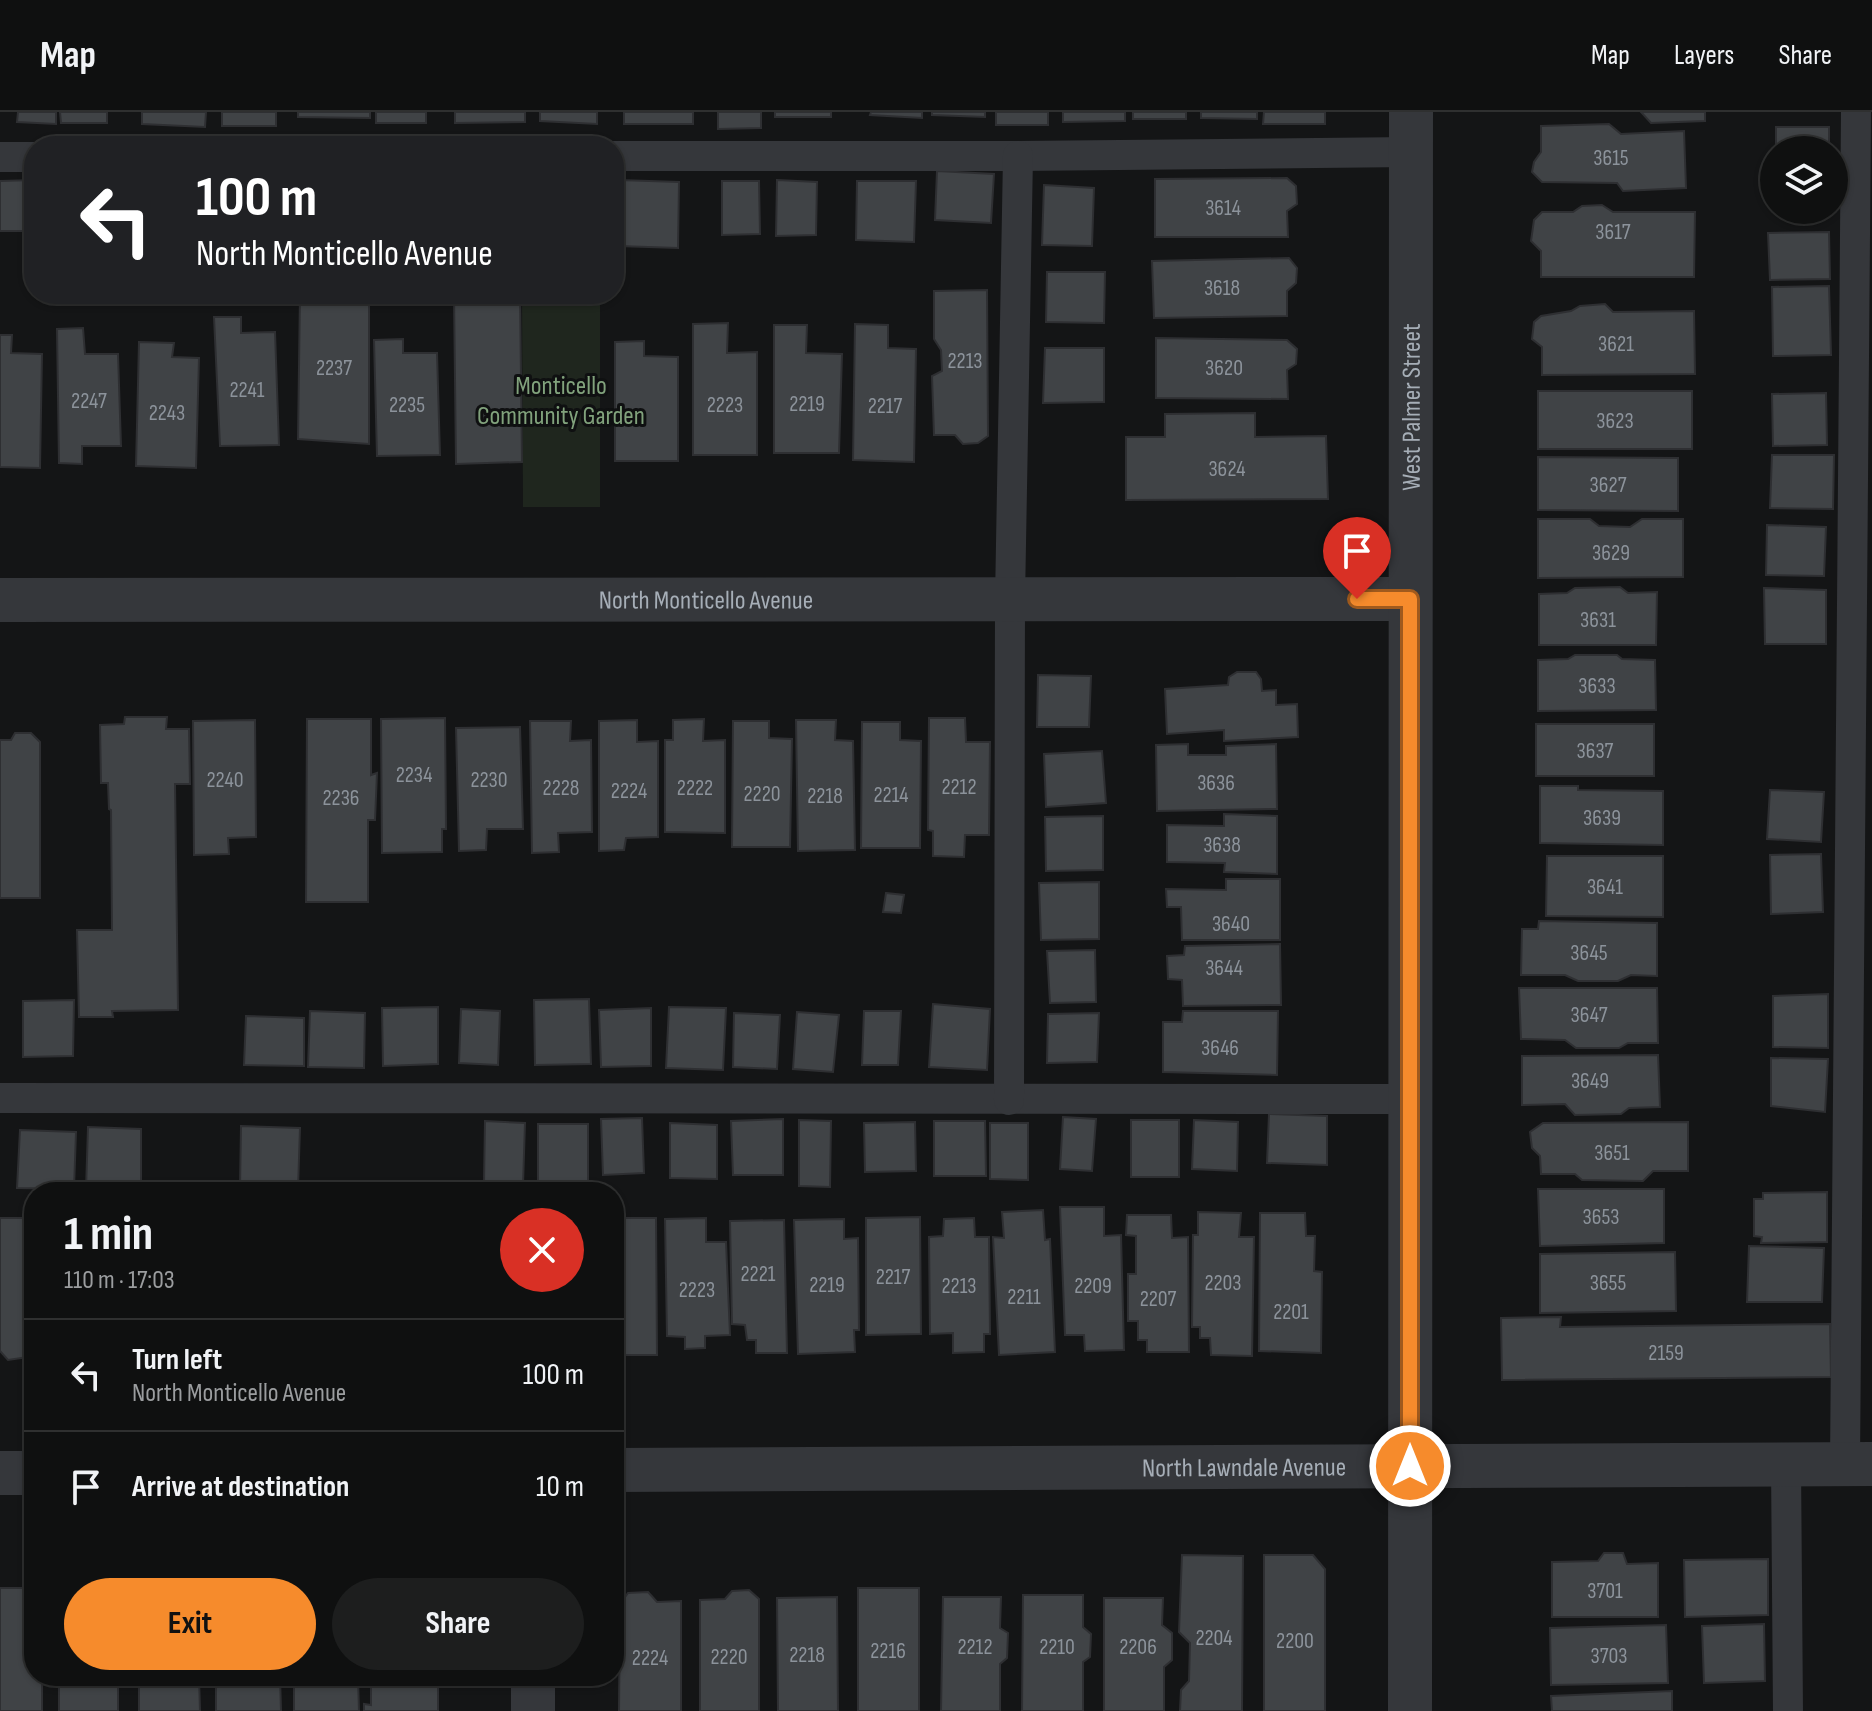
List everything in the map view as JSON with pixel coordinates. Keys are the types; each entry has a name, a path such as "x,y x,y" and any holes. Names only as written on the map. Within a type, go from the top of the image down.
{"street":[{"name":"West Palmer Street","path":"1410,1711 1411,132"},
{"name":"North Monticello Avenue","path":"0,600 1410,599"},
{"name":"North Lawndale Avenue","path":"624,1470 1859,1464"},
{"path":"0,1473 24,1473"},
{"path":"533,1686 533,1711"}],"lane":[{"path":"1856,112 1859,1464"},
{"path":"624,156 1018,156 1411,132"},
{"path":"1009,1100 1010,599 1018,156"},
{"path":"0,157 24,157"},
{"path":"0,1098 1410,1099"},
{"path":"1786,1464 1788,1711"}],"green space":[{"name":"Monticello Community Garden","path":"522,304 600,304 600,507 523,507"}],"building":[{"path":"18,112 56,112 56,124 17,122"},
{"path":"60,112 107,112 107,123 61,123"},
{"path":"142,112 206,112 205,127 142,124"},
{"path":"222,112 276,112 276,126 222,126"},
{"path":"298,112 370,112 370,118 298,117"},
{"path":"376,112 426,112 426,123 376,123"},
{"path":"455,112 525,112 525,122 455,123"},
{"path":"540,112 597,112 597,124 540,121"},
{"path":"624,112 693,112 693,124 624,124"},
{"path":"718,112 761,112 761,128 718,129"},
{"path":"775,112 831,112 831,117 775,117"},
{"path":"871,112 922,112 922,118 870,115"},
{"path":"932,112 985,112 985,117 932,115"},
{"path":"996,112 1048,112 1048,125 996,125"},
{"path":"1063,112 1125,112 1125,121 1063,122"},
{"path":"1133,112 1186,112 1186,119 1133,119"},
{"path":"1201,112 1257,112 1257,119 1201,118"},
{"path":"1264,112 1325,112 1325,124 1263,124"},
{"path":"1641,112 1705,112 1705,121 1651,123"},
{"path":"1609,124 1621,134 1684,131 1686,188 1623,191 1617,183 1542,182 1532,172 1541,152 1541,126"},
{"path":"1776,127 1829,127 1829,136 1776,136"},
{"path":"937,171 994,174 991,223 935,220"},
{"path":"1287,178 1296,186 1297,204 1287,211 1288,237 1155,237 1155,179"},
{"path":"24,180 24,231 0,231 0,181"},
{"path":"624,180 679,182 678,248 624,246"},
{"path":"777,180 817,182 816,235 776,236"},
{"path":"722,181 759,181 760,234 722,235"},
{"path":"857,181 916,181 914,242 856,240"},
{"path":"1044,185 1094,188 1092,246 1042,245"},
{"path":"1602,205 1613,212 1695,212 1694,277 1541,277 1541,251 1531,241 1534,220 1542,212 1573,212 1582,206"},
{"path":"1829,232 1830,279 1770,280 1768,233"},
{"path":"1289,258 1297,268 1296,283 1287,291 1287,316 1154,318 1152,261"},
{"path":"1047,272 1105,272 1104,323 1046,322"},
{"path":"1829,286 1831,355 1773,356 1772,287"},
{"path":"987,290 988,436 978,443 963,444 955,435 934,435 932,376 942,371 941,350 934,339 934,291"},
{"path":"300,304 369,304 369,444 298,439"},
{"path":"454,304 520,304 522,462 456,464"},
{"path":"1605,304 1613,312 1694,311 1695,374 1542,375 1542,347 1532,339 1534,322 1541,316 1571,311 1580,306"},
{"path":"214,317 241,317 241,333 275,332 279,445 220,446"},
{"path":"728,323 727,353 757,352 757,455 693,455 693,324"},
{"path":"855,324 888,325 888,348 916,349 914,462 853,460"},
{"path":"774,325 807,325 806,353 842,354 839,453 774,453"},
{"path":"83,328 85,354 118,354 121,446 82,446 82,464 59,463 57,329"},
{"path":"0,335 12,335 11,353 42,354 40,468 0,467"},
{"path":"1156,338 1287,340 1297,349 1296,364 1287,370 1288,399 1156,398"},
{"path":"403,339 403,353 437,353 440,455 377,456 374,340"},
{"path":"644,341 644,356 678,357 678,461 615,461 615,342"},
{"path":"139,342 174,343 172,357 199,358 196,468 136,466"},
{"path":"1045,348 1104,348 1104,402 1043,403"},
{"path":"1538,391 1692,391 1692,449 1538,449"},
{"path":"1826,393 1827,445 1773,446 1772,394"},
{"path":"1255,413 1255,437 1326,436 1328,499 1126,500 1126,437 1165,437 1165,414"},
{"path":"1772,455 1834,455 1833,509 1770,508"},
{"path":"1538,457 1678,458 1678,511 1538,510"},
{"path":"1538,519 1590,519 1599,526 1630,527 1642,519 1683,519 1683,577 1538,578"},
{"path":"1767,525 1826,527 1824,576 1766,575"},
{"path":"1620,587 1628,593 1657,592 1656,645 1539,645 1539,594 1567,593 1575,588"},
{"path":"1764,588 1826,590 1826,644 1765,644"},
{"path":"1575,655 1617,655 1622,659 1655,660 1656,710 1538,711 1538,660 1568,659"},
{"path":"1237,672 1256,672 1261,679 1262,691 1276,690 1276,705 1297,704 1298,737 1224,741 1224,730 1167,734 1165,689 1228,685 1229,677"},
{"path":"1038,675 1091,676 1089,727 1037,727"},
{"path":"125,717 167,717 166,729 189,729 190,784 175,784 178,1010 112,1011 113,1017 79,1017 77,930 112,930 111,810 108,783 101,783 100,725 124,724"},
{"path":"445,718 446,829 442,829 442,852 382,853 381,719"},
{"path":"929,718 965,718 966,742 990,742 989,835 965,835 964,857 933,856 933,831 928,830"},
{"path":"307,719 371,719 371,775 377,773 375,820 368,820 368,902 306,902"},
{"path":"704,719 703,741 725,740 725,833 665,832 665,740 673,740 673,720"},
{"path":"255,720 256,837 228,838 229,854 194,855 193,721"},
{"path":"637,720 637,742 658,741 658,837 626,838 624,850 599,851 599,721"},
{"path":"796,720 836,720 835,740 853,741 855,850 798,851"},
{"path":"530,721 571,721 570,741 591,740 592,832 558,833 559,852 532,853"},
{"path":"733,721 769,721 769,738 792,739 790,847 732,847"},
{"path":"862,722 900,722 900,740 921,741 920,848 861,848"},
{"path":"1536,724 1654,724 1654,776 1536,776"},
{"path":"520,727 523,829 487,829 486,850 459,851 456,728"},
{"path":"15,733 31,733 40,742 40,898 0,898 0,740 11,740"},
{"path":"1188,744 1188,755 1226,755 1226,746 1276,744 1277,809 1157,811 1156,745"},
{"path":"1102,751 1106,803 1046,807 1044,754"},
{"path":"1540,786 1578,786 1578,790 1663,791 1663,845 1540,843"},
{"path":"1770,790 1824,792 1821,842 1767,839"},
{"path":"1224,814 1277,816 1277,874 1224,872 1225,863 1167,862 1167,825 1224,826"},
{"path":"1103,816 1103,870 1046,871 1045,817"},
{"path":"1821,854 1823,912 1771,914 1770,855"},
{"path":"1547,856 1663,856 1663,917 1546,916"},
{"path":"1226,879 1280,879 1280,940 1182,940 1181,907 1167,907 1166,889 1226,890"},
{"path":"1099,882 1099,939 1041,940 1039,883"},
{"path":"886,893 904,895 901,913 883,912"},
{"path":"1539,921 1657,923 1657,976 1631,975 1618,981 1578,981 1565,975 1521,975 1522,929 1538,929"},
{"path":"1280,944 1281,1005 1183,1006 1182,980 1168,979 1167,956 1184,955 1185,946"},
{"path":"1095,950 1096,1002 1050,1003 1047,951"},
{"path":"1519,988 1657,988 1658,1043 1628,1043 1619,1048 1576,1048 1565,1040 1521,1039"},
{"path":"1828,994 1828,1048 1773,1047 1773,996"},
{"path":"589,999 591,1064 535,1065 534,1000"},
{"path":"74,1000 73,1056 23,1057 23,1001"},
{"path":"933,1004 990,1009 987,1070 929,1067"},
{"path":"438,1007 438,1064 383,1066 382,1008"},
{"path":"669,1007 726,1008 723,1070 666,1068"},
{"path":"651,1008 651,1066 601,1067 599,1010"},
{"path":"461,1009 500,1011 498,1065 459,1063"},
{"path":"310,1011 365,1013 364,1068 308,1067"},
{"path":"864,1011 901,1011 898,1065 862,1065"},
{"path":"1183,1011 1278,1011 1277,1075 1163,1072 1163,1022 1182,1022"},
{"path":"797,1012 839,1015 833,1072 793,1069"},
{"path":"734,1013 780,1015 777,1069 733,1067"},
{"path":"1099,1013 1097,1062 1047,1063 1048,1014"},
{"path":"246,1016 304,1018 304,1066 244,1065"},
{"path":"1658,1055 1660,1107 1629,1108 1621,1114 1575,1115 1565,1104 1522,1105 1522,1056"},
{"path":"1771,1058 1828,1059 1825,1112 1771,1106"},
{"path":"1269,1114 1327,1116 1327,1165 1267,1163"},
{"path":"1063,1117 1096,1119 1092,1171 1060,1169"},
{"path":"642,1118 644,1173 603,1175 601,1119"},
{"path":"783,1119 783,1175 733,1175 731,1121"},
{"path":"799,1120 831,1121 830,1187 799,1186"},
{"path":"1131,1120 1179,1120 1179,1177 1131,1177"},
{"path":"1194,1120 1238,1122 1237,1171 1192,1169"},
{"path":"485,1121 525,1123 523,1182 484,1182"},
{"path":"934,1121 985,1121 986,1176 934,1176"},
{"path":"915,1122 916,1171 865,1172 864,1123"},
{"path":"1688,1122 1688,1171 1653,1171 1643,1181 1582,1180 1575,1174 1541,1174 1540,1156 1532,1148 1530,1132 1543,1123"},
{"path":"670,1123 717,1125 717,1179 670,1178"},
{"path":"990,1123 1028,1123 1028,1180 990,1179"},
{"path":"538,1124 588,1124 588,1181 538,1181"},
{"path":"241,1126 300,1128 298,1182 240,1182"},
{"path":"88,1127 141,1129 141,1182 86,1182"},
{"path":"20,1130 76,1132 74,1182 24,1182 24,1188 17,1188"},
{"path":"1538,1189 1664,1189 1664,1243 1540,1246"},
{"path":"1827,1192 1827,1242 1761,1243 1762,1237 1754,1236 1754,1199 1763,1199 1763,1193"},
{"path":"1060,1207 1104,1207 1104,1236 1121,1235 1124,1350 1085,1351 1084,1335 1065,1335"},
{"path":"1043,1210 1045,1240 1050,1239 1055,1352 999,1355 993,1237 1004,1238 1002,1212"},
{"path":"1198,1212 1241,1213 1239,1237 1254,1237 1252,1356 1211,1355 1210,1338 1200,1338 1200,1327 1192,1327 1193,1235 1198,1235"},
{"path":"1260,1213 1305,1213 1306,1236 1315,1236 1314,1271 1322,1272 1321,1353 1259,1351"},
{"path":"1127,1215 1171,1215 1172,1238 1188,1237 1189,1352 1147,1352 1147,1340 1138,1340 1138,1321 1128,1321 1128,1274 1136,1274 1136,1236 1126,1235"},
{"path":"920,1217 921,1334 866,1335 866,1218"},
{"path":"0,1218 24,1218 24,1358 8,1360 0,1351"},
{"path":"624,1218 656,1218 657,1355 624,1355"},
{"path":"706,1218 706,1242 726,1242 730,1335 705,1336 705,1348 685,1349 685,1337 667,1336 665,1219"},
{"path":"974,1218 975,1237 989,1237 990,1334 984,1334 984,1352 953,1353 953,1333 930,1334 929,1237 943,1236 944,1219"},
{"path":"844,1219 844,1239 858,1238 859,1330 854,1330 855,1352 798,1354 794,1220"},
{"path":"784,1220 787,1353 756,1353 756,1340 747,1340 745,1325 732,1324 730,1221"},
{"path":"1749,1246 1824,1248 1822,1302 1747,1302"},
{"path":"1675,1252 1676,1311 1540,1313 1540,1254"},
{"path":"1561,1317 1560,1327 1830,1324 1831,1377 1502,1380 1501,1318"},
{"path":"1604,1553 1623,1553 1627,1564 1658,1563 1658,1617 1552,1617 1552,1562 1598,1561"},
{"path":"1182,1555 1243,1556 1242,1711 1180,1711 1181,1690 1189,1681 1190,1643 1179,1632"},
{"path":"1264,1555 1313,1555 1325,1569 1325,1711 1264,1711"},
{"path":"1768,1559 1768,1615 1685,1617 1684,1560"},
{"path":"0,1588 24,1588 24,1686 42,1686 42,1711 0,1711"},
{"path":"858,1588 919,1588 919,1711 858,1711"},
{"path":"749,1590 759,1599 759,1711 700,1711 700,1600 725,1599 732,1591"},
{"path":"648,1592 657,1602 681,1601 681,1711 619,1711 619,1686 624,1686 624,1598 628,1593"},
{"path":"1023,1595 1083,1595 1083,1627 1091,1634 1090,1657 1083,1662 1083,1711 1022,1711"},
{"path":"837,1597 838,1711 778,1711 777,1598"},
{"path":"943,1597 1001,1597 1000,1628 1008,1633 1007,1658 1000,1664 1000,1711 941,1711"},
{"path":"1104,1598 1163,1598 1162,1625 1172,1633 1172,1660 1164,1667 1164,1711 1104,1711"},
{"path":"1764,1624 1765,1681 1704,1683 1702,1626"},
{"path":"1666,1625 1668,1683 1551,1685 1550,1628"},
{"path":"59,1686 118,1686 118,1711 59,1711"},
{"path":"139,1686 199,1686 200,1711 139,1711"},
{"path":"216,1686 280,1686 281,1711 216,1711"},
{"path":"294,1686 358,1686 359,1711 294,1711"},
{"path":"371,1686 438,1686 438,1711 364,1711 364,1704 371,1705"},
{"path":"1672,1691 1672,1711 1552,1711 1551,1696"}],"route":[{"path":"1357,599 1410,599 1410,1466"}]}
